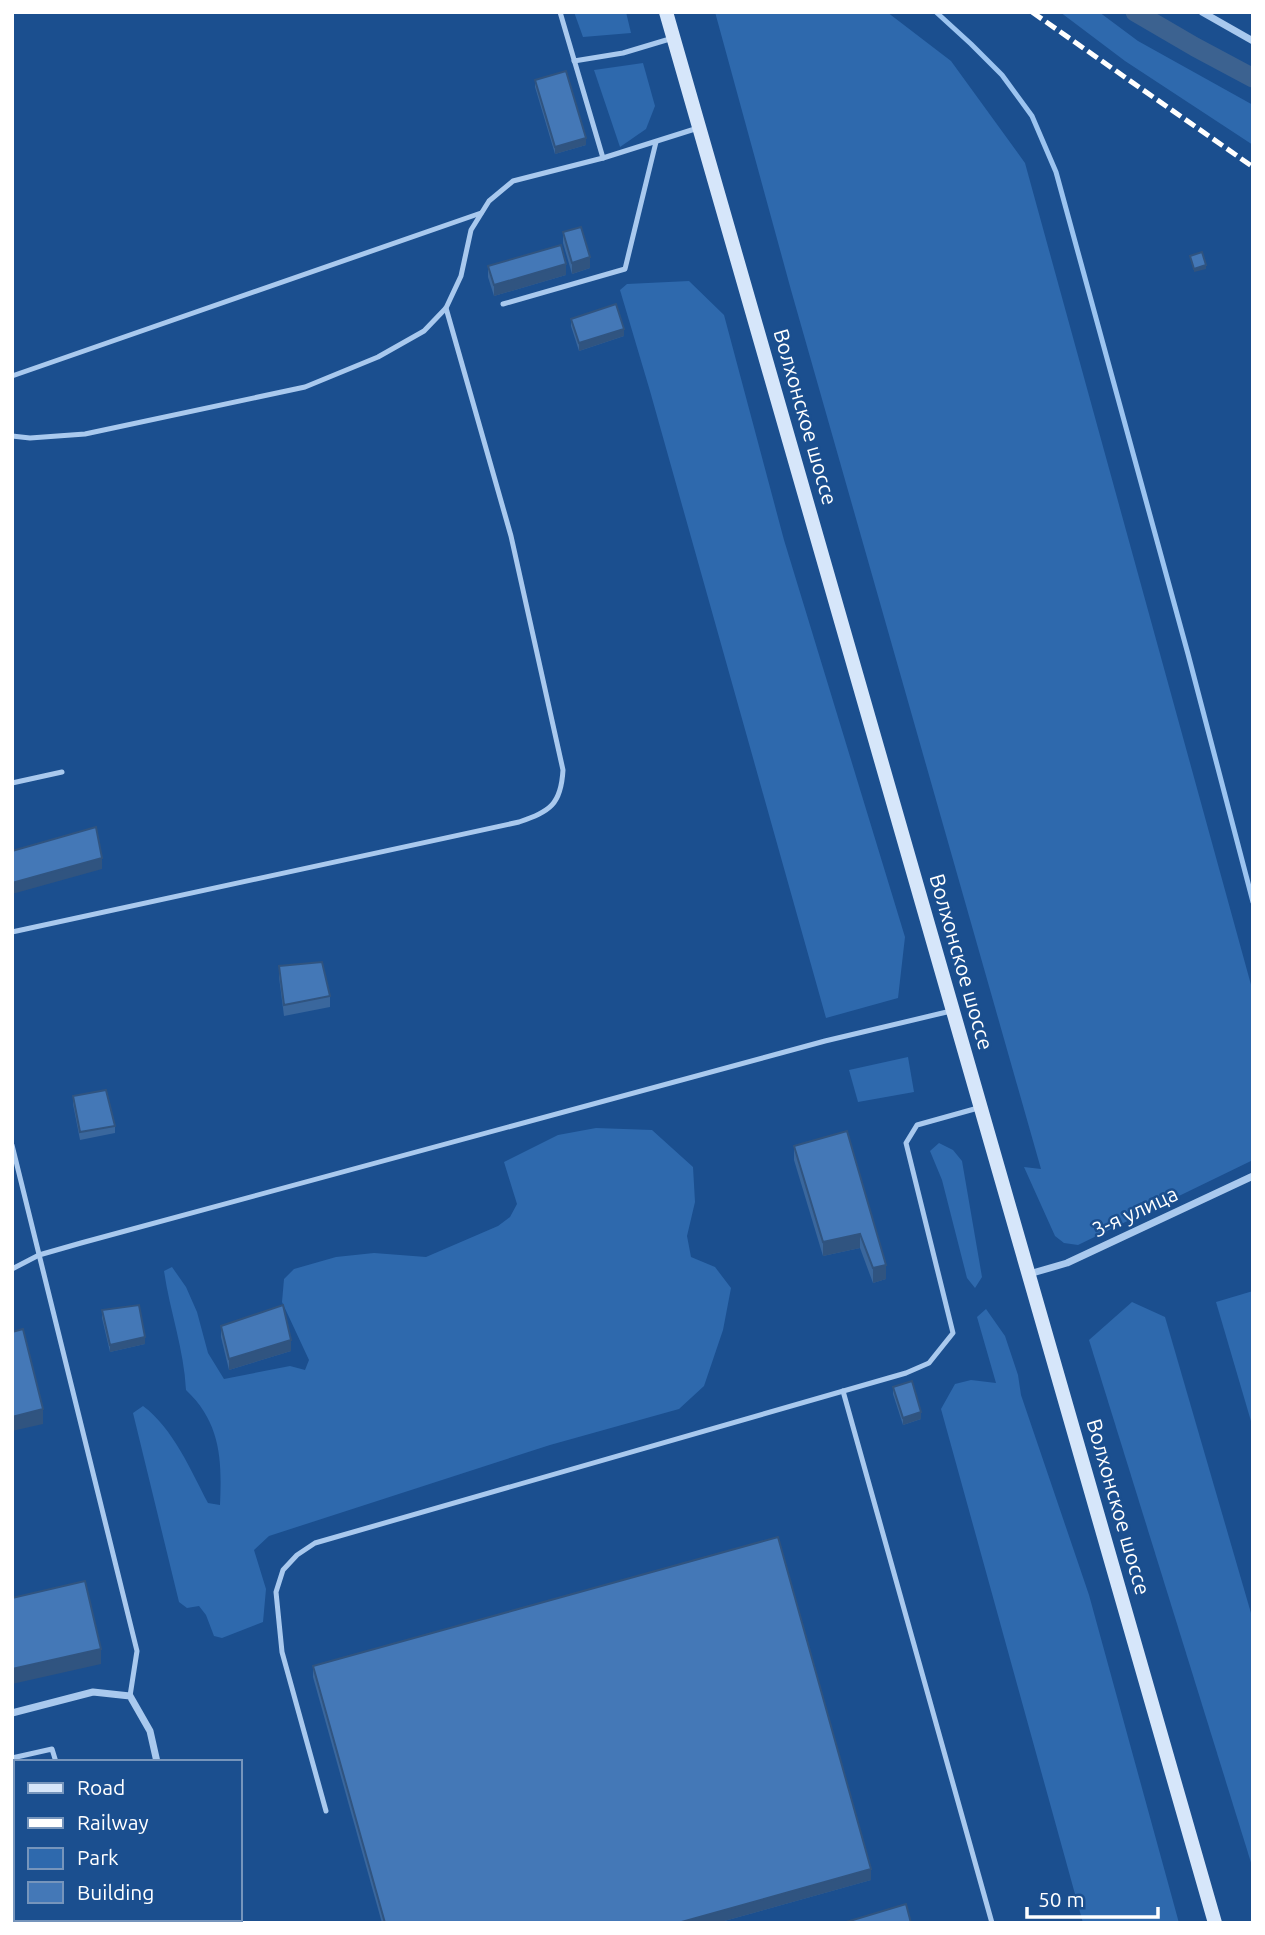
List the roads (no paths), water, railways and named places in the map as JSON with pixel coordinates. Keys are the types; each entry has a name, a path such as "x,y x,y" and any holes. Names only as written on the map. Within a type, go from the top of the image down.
{"main road":[{"name":"Волхонское шоссе","path":"666,12 1215,1923"}],"street":[{"path":"1202,12 1253,41"},
{"name":"3-я улица","path":"1029,1274 1067,1263 1253,1176"},
{"path":"12,1713 93,1692 130,1696 150,1731 157,1760"}],"lane":[{"path":"560,12 603,158"},
{"path":"574,61 623,53 674,38"},
{"path":"12,436 30,438 85,434 305,387 378,357 424,331 446,308 461,276 471,230 489,201 513,181 603,158 699,127"},
{"path":"503,304 625,269 656,142"},
{"path":"12,376 481,213"},
{"path":"12,932 519,822 542,813 556,801 562,787 563,770 520,575 446,308"},
{"path":"12,783 62,772"},
{"path":"12,1269 39,1255 825,1041 954,1011"},
{"path":"326,1811 282,1652 276,1592 283,1570 297,1555 315,1543 906,1373 929,1363 953,1333 906,1143 917,1125 981,1107"},
{"path":"12,1144 137,1651 130,1696"},
{"path":"843,1391 992,1923"},
{"path":"12,1758 52,1748 55,1760"}],"waterway":[{"path":"936,12 1002,75 1032,116 1056,172 1253,902"},
{"path":"1135,12 1253,78"}],"railway":[{"path":"1032,12 1253,167"}]}
